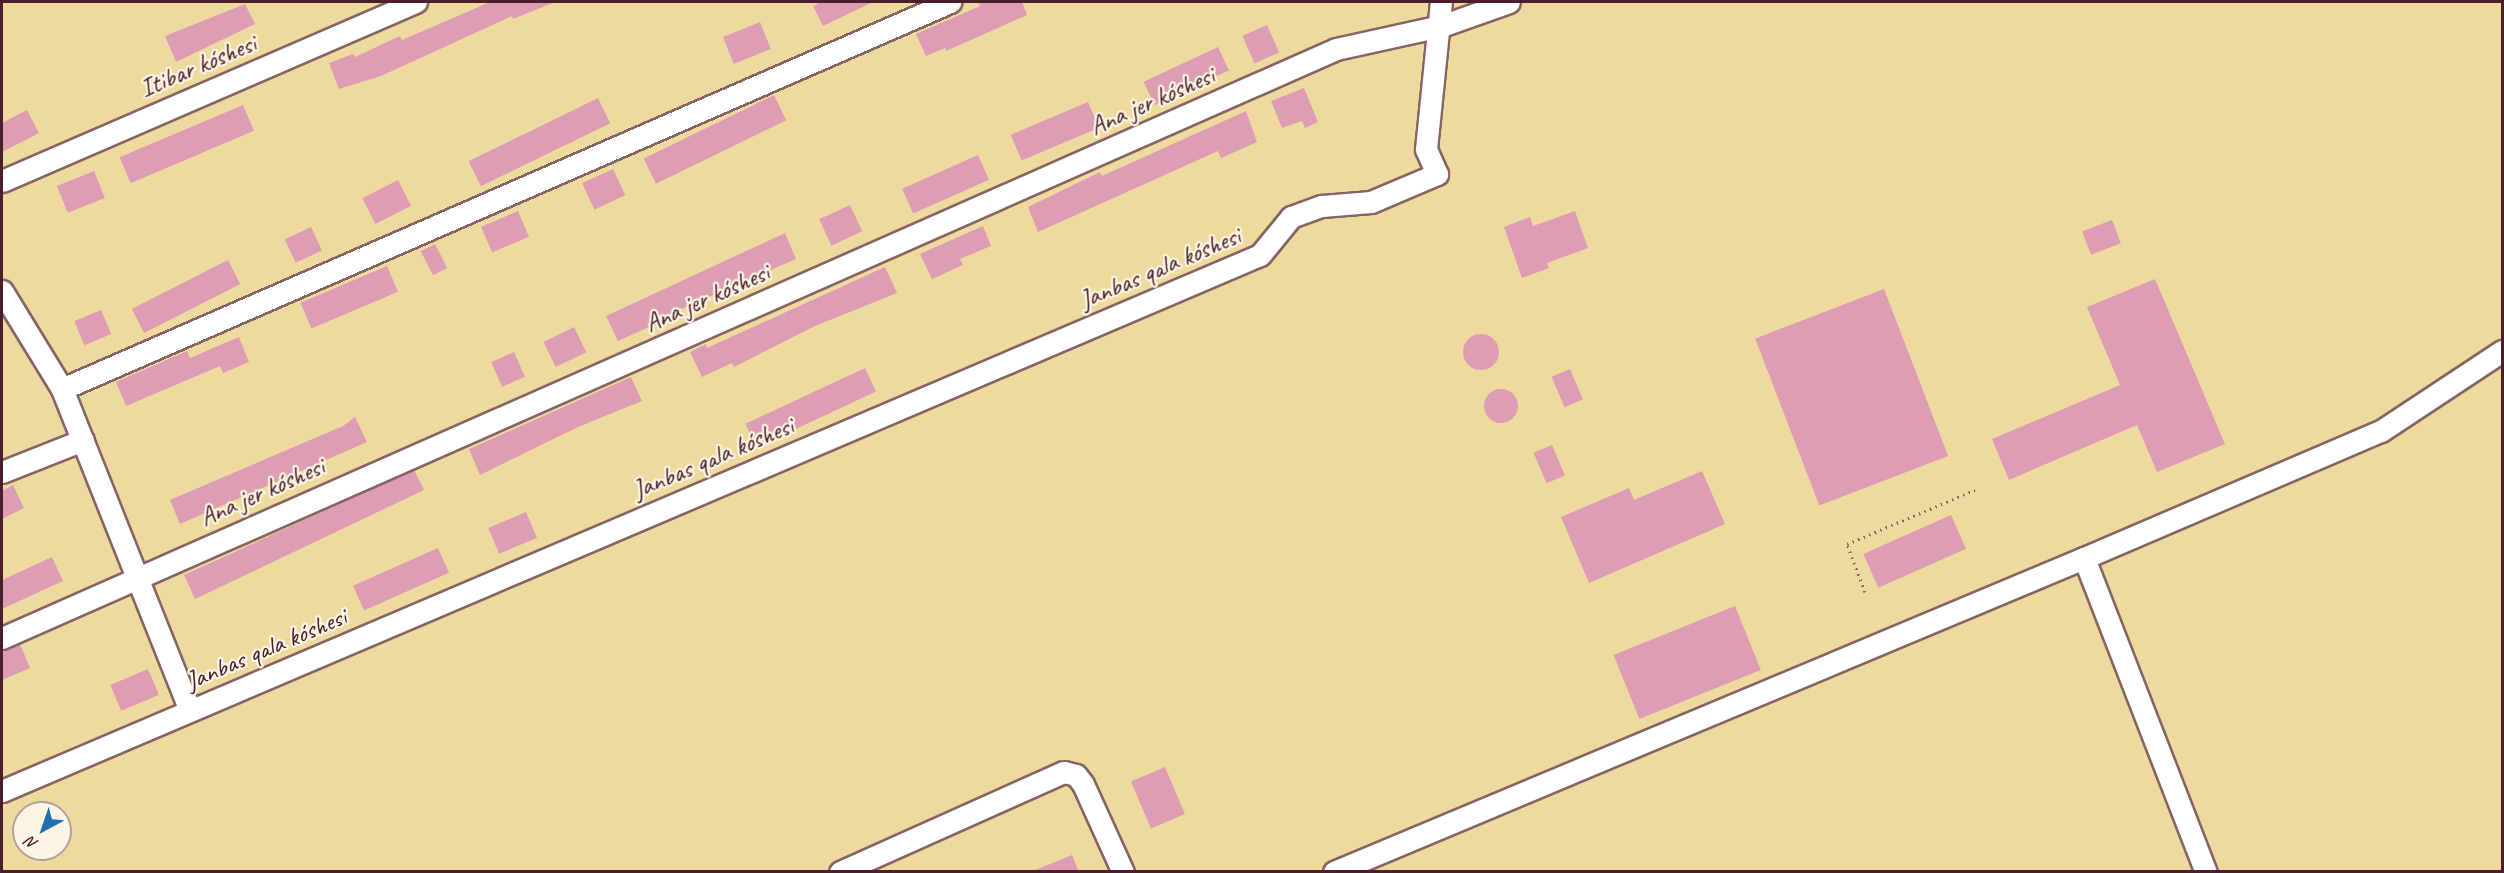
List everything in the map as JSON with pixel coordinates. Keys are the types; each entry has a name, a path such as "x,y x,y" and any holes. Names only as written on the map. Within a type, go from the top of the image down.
{"street":[{"name":"Itibar kóshesi","path":"2,181 416,2"},
{"path":"62,389 950,2"},
{"path":"1441,2 1441,26"},
{"name":"Ana jer kóshesi","path":"2,638 137,576 1336,50 1441,26 1509,2"},
{"name":"Janbas qala kóshesi","path":"2,791 1260,255 1291,217 1322,206 1371,202 1437,174 1426,150 1441,26"},
{"path":"2,291 62,389 190,710"},
{"path":"1334,872 2381,431 2502,351"},
{"path":"2,472 83,440"},
{"path":"2084,558 2206,872"},
{"path":"840,872 1064,772 1076,775 1083,784 1123,872"}],"path":[{"path":"1865,592 1847,544 1975,490"}],"sand":[{"path":"2,2 2502,2 2502,871 2,872"}],"building":[{"path":"490,2 555,2 513,19 512,16 381,76 339,89 329,63 353,54 355,57 400,36 402,40"},
{"path":"822,2 873,2 823,26 813,6"},
{"path":"978,2 1022,2 1027,15 946,51 945,48 926,56 916,34 980,6"},
{"path":"245,4 255,24 176,62 165,36"},
{"path":"760,22 771,49 734,64 723,37"},
{"path":"1267,25 1279,52 1255,63 1242,36"},
{"path":"1218,47 1229,71 1155,105 1144,82"},
{"path":"1304,88 1318,122 1305,128 1302,121 1282,128 1271,101"},
{"path":"774,95 786,120 656,184 644,159"},
{"path":"598,98 610,123 481,186 469,161"},
{"path":"1088,102 1099,128 1022,161 1011,135"},
{"path":"243,105 254,131 131,183 120,157"},
{"path":"27,110 39,133 2,152 2,123"},
{"path":"1246,111 1257,142 1221,158 1218,151 1038,232 1028,207 1100,172 1102,176"},
{"path":"978,155 989,180 913,213 902,189"},
{"path":"613,169 625,195 594,210 582,183"},
{"path":"94,171 105,198 68,213 57,186"},
{"path":"398,180 411,206 376,224 362,198"},
{"path":"850,205 862,231 831,246 819,219"},
{"path":"518,211 529,237 492,252 481,227"},
{"path":"1575,211 1588,248 1547,263 1549,268 1522,278 1504,227 1530,217 1533,226"},
{"path":"2112,220 2121,243 2091,255 2082,231"},
{"path":"983,226 991,246 960,259 963,265 932,279 920,254"},
{"path":"311,227 322,251 296,263 285,239"},
{"path":"785,233 796,259 647,324 649,327 618,341 606,316"},
{"path":"435,244 447,268 433,275 421,251"},
{"path":"228,260 240,284 144,333 132,309"},
{"path":"387,266 398,292 311,329 300,303"},
{"path":"885,267 897,293 815,326 734,367 732,363 702,377 690,352 706,344 707,348"},
{"path":"2155,279 2225,444 2157,472 2137,425 2009,480 1992,439 2120,385 2087,307"},
{"path":"1884,289 1948,456 1819,506 1755,338"},
{"path":"101,310 111,334 84,345 74,321"},
{"path":"574,327 586,352 556,367 543,342"},
{"path":"1481,334 1493,340 1499,352 1493,364 1481,370 1469,364 1463,352 1469,340"},
{"path":"239,337 249,362 223,373 220,366 126,406 116,382 187,351 190,358"},
{"path":"514,352 525,377 502,387 491,362"},
{"path":"865,368 876,392 756,447 745,424"},
{"path":"1570,369 1583,399 1564,407 1552,377"},
{"path":"631,377 642,401 578,427 480,475 469,449"},
{"path":"1501,389 1513,394 1518,406 1513,418 1501,423 1489,418 1484,406 1489,394"},
{"path":"355,417 367,442 180,524 170,500 343,426"},
{"path":"1552,445 1565,475 1546,483 1534,453"},
{"path":"414,470 424,490 195,599 184,575"},
{"path":"1702,471 1725,524 1589,583 1561,517 1629,488 1634,500"},
{"path":"13,485 24,508 2,519 2,491"},
{"path":"526,512 537,538 499,554 488,528"},
{"path":"1951,515 1966,549 1878,588 1863,554"},
{"path":"438,548 449,573 364,610 353,586"},
{"path":"52,557 63,581 2,609 2,580"},
{"path":"1735,606 1761,670 1639,719 1614,655"},
{"path":"20,644 30,668 2,680 2,651"},
{"path":"148,669 159,695 121,711 110,685"},
{"path":"1165,767 1185,814 1151,828 1131,781"},
{"path":"1072,855 1079,872 1033,872 1033,871"}]}
